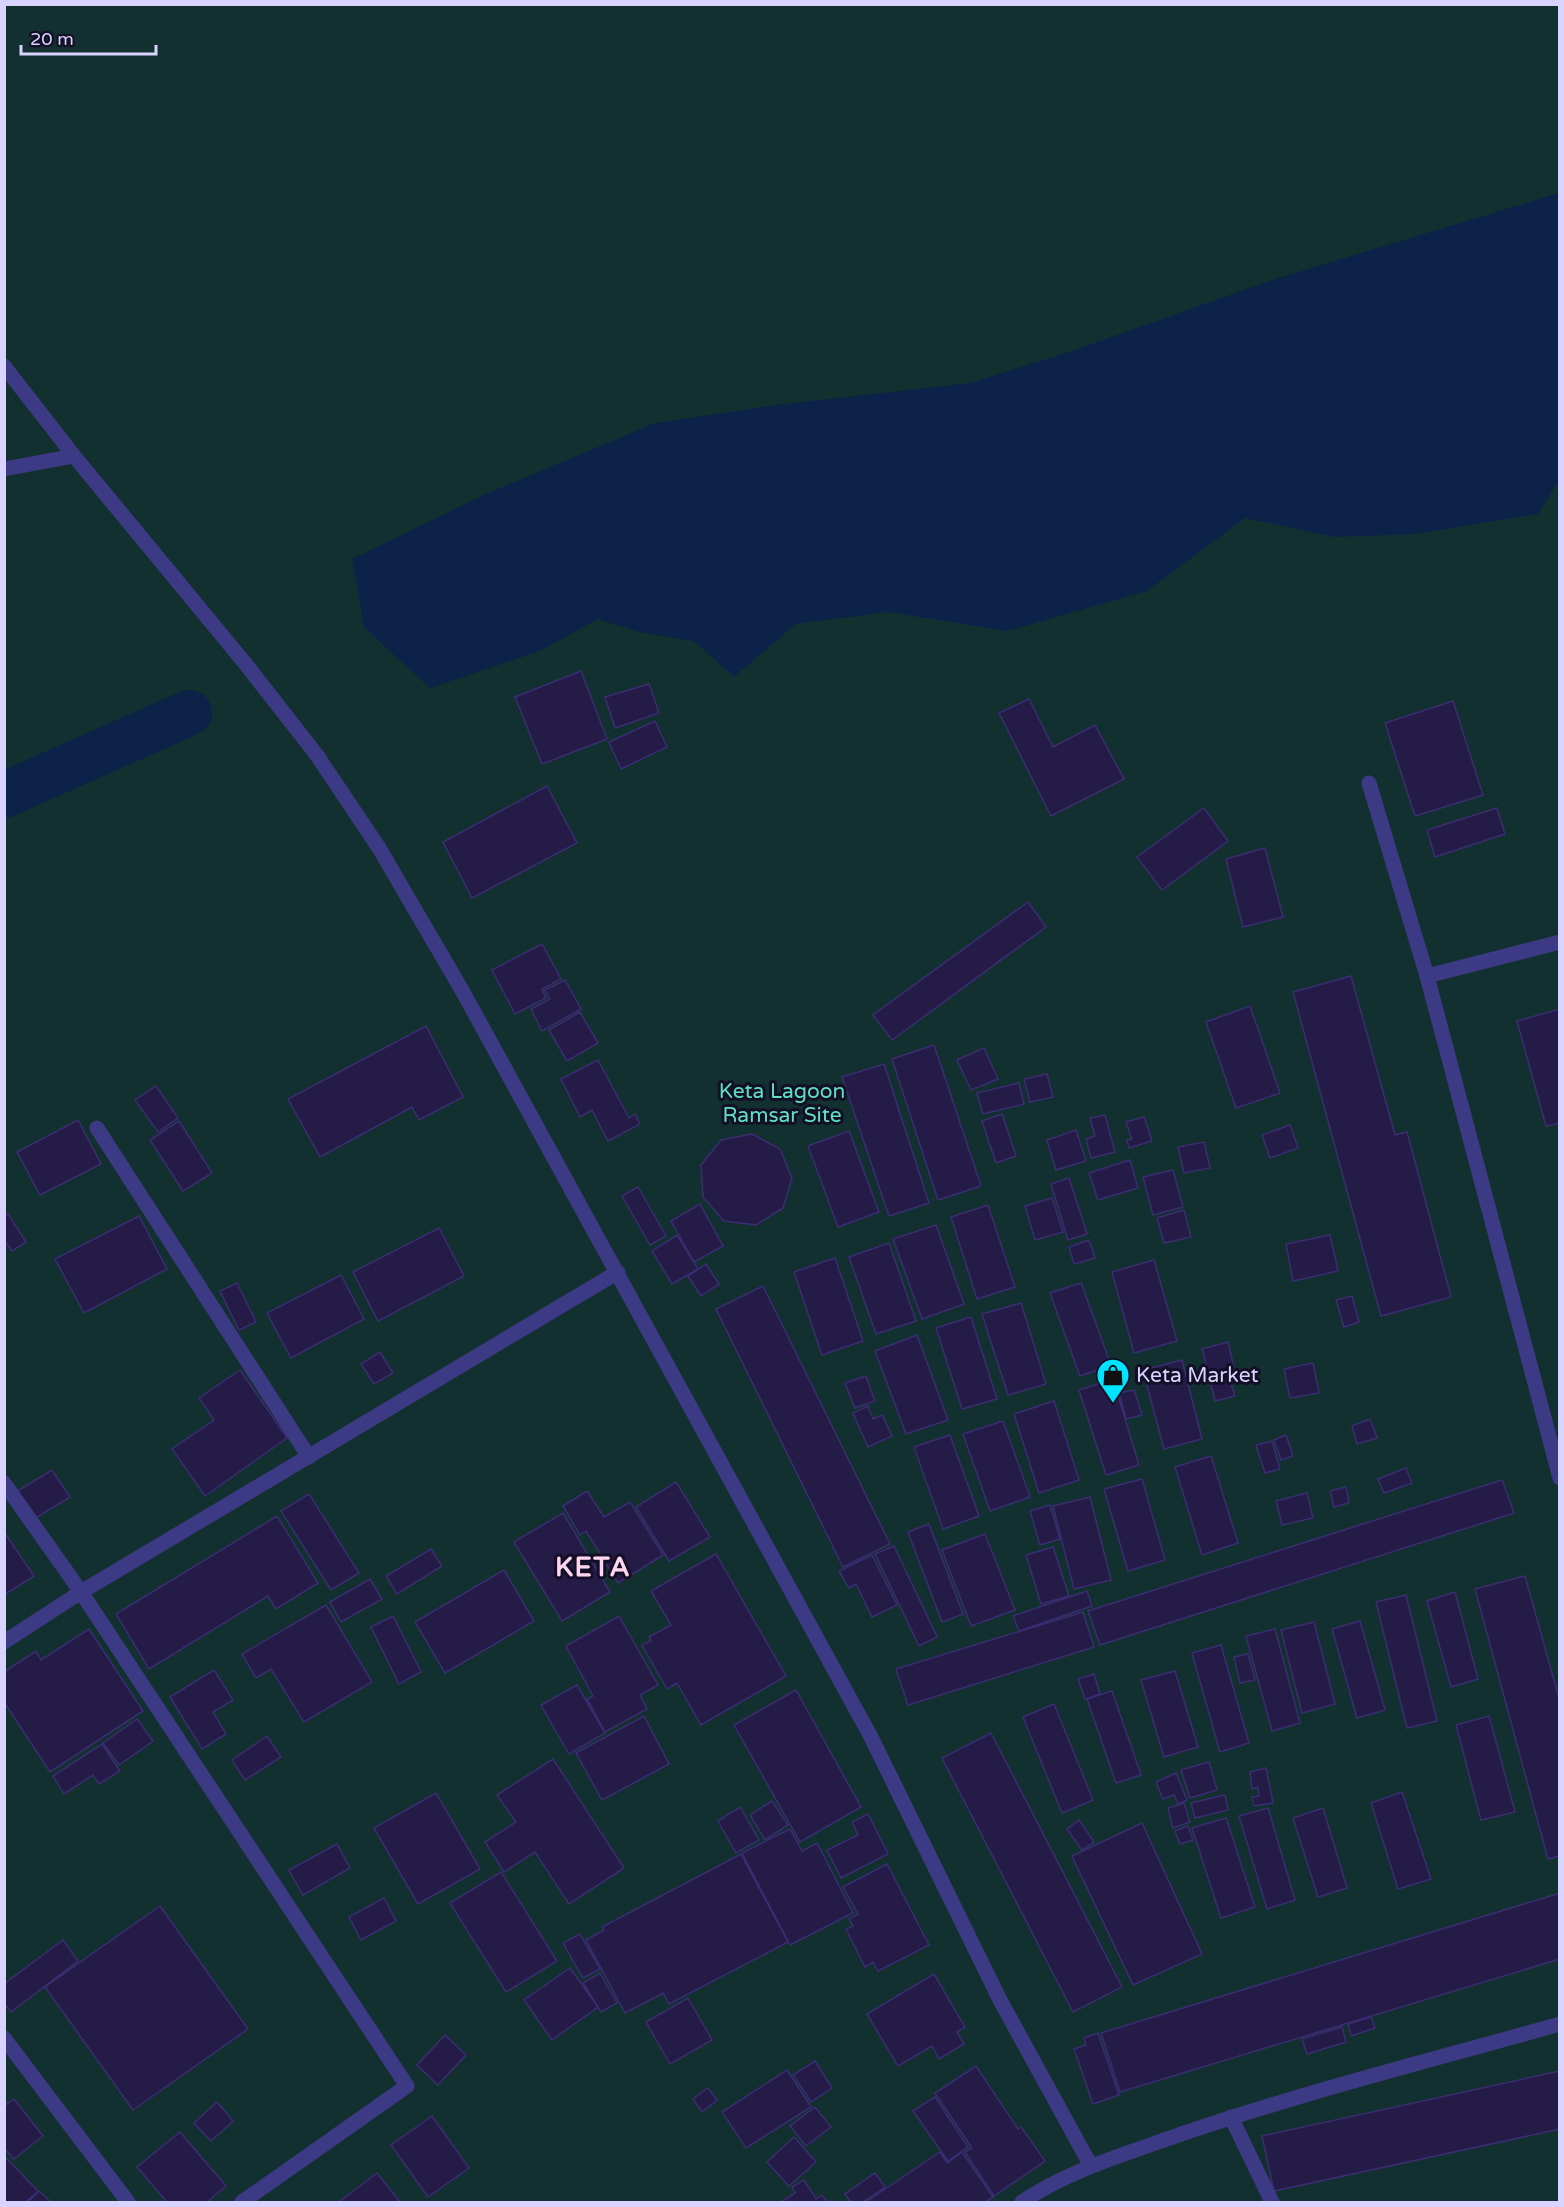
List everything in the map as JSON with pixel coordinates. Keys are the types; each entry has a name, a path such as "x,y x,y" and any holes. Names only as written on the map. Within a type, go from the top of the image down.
{"street":[{"path":"4,366 74,456 244,662 316,754 379,848 469,1002 871,1737 1000,2000 1091,2166"},
{"path":"4,469 74,456"},
{"path":"1369,783 1427,976 1560,1478"},
{"path":"1427,976 1560,942"},
{"path":"97,1128 309,1457"},
{"path":"4,1642 81,1592 618,1272"},
{"path":"4,1483 81,1592 407,2086 242,2202"},
{"path":"1022,2202 1046,2186 1091,2166 1230,2117 1560,2024"},
{"path":"4,2038 128,2202"},
{"path":"1230,2117 1272,2202"}],"green space":[{"name":"Keta Lagoon Ramsar Site","path":"5,5 1559,5 1559,2202 5,2202"}],"water":[{"path":"1559,193 1559,480 1538,514 1414,534 1334,537 1245,518 1147,591 1007,631 888,612 796,624 734,677 694,641 639,632 598,619 540,651 430,688 364,627 352,559 486,494 655,423 785,404 970,383 1072,351 1272,280"}],"building":[{"path":"581,671 607,739 542,764 515,697"},
{"path":"649,684 659,713 615,728 605,697"},
{"path":"1029,699 1053,747 1095,725 1124,779 1051,816 999,713"},
{"path":"1453,701 1483,795 1415,816 1385,723"},
{"path":"655,721 667,747 621,769 609,742"},
{"path":"547,786 577,843 472,898 443,842"},
{"path":"1204,808 1228,841 1162,890 1137,857"},
{"path":"1497,808 1505,834 1435,857 1427,830"},
{"path":"1265,848 1283,917 1243,927 1226,859"},
{"path":"1028,902 1046,927 892,1040 873,1015"},
{"path":"542,944 561,979 542,989 546,998 515,1014 492,970"},
{"path":"1351,976 1395,1135 1407,1132 1451,1297 1381,1316 1293,992"},
{"path":"565,980 581,1009 542,1031 531,1009 550,999 545,990"},
{"path":"1250,1006 1280,1093 1236,1108 1206,1022"},
{"path":"1560,1009 1560,1123 1546,1126 1517,1021"},
{"path":"580,1012 598,1043 567,1061 549,1030"},
{"path":"426,1026 463,1097 419,1120 412,1107 320,1157 288,1099"},
{"path":"934,1045 981,1186 938,1200 892,1059"},
{"path":"984,1048 998,1079 971,1090 957,1060"},
{"path":"598,1060 629,1118 635,1114 640,1124 608,1141 592,1110 580,1117 561,1079"},
{"path":"884,1064 929,1203 889,1216 842,1077"},
{"path":"1047,1074 1053,1097 1030,1102 1024,1079"},
{"path":"1019,1083 1024,1104 983,1114 977,1093"},
{"path":"156,1086 178,1118 158,1132 135,1100"},
{"path":"1002,1114 1016,1156 996,1163 982,1121"},
{"path":"1105,1115 1115,1152 1091,1158 1086,1139 1095,1136 1090,1118"},
{"path":"1144,1117 1152,1141 1129,1148 1127,1140 1132,1139 1126,1122"},
{"path":"78,1120 101,1164 40,1195 17,1152"},
{"path":"179,1121 212,1173 183,1191 150,1140"},
{"path":"1290,1125 1298,1148 1270,1158 1262,1135"},
{"path":"1076,1130 1086,1161 1056,1170 1047,1140"},
{"path":"849,1131 879,1212 838,1227 808,1146"},
{"path":"752,1134 780,1149 792,1178 783,1208 756,1225 724,1221 703,1197 701,1165 721,1140"},
{"path":"1204,1142 1210,1168 1184,1173 1178,1147"},
{"path":"1130,1160 1138,1188 1098,1200 1089,1173"},
{"path":"1173,1170 1183,1207 1153,1215 1143,1177"},
{"path":"1069,1178 1087,1234 1068,1240 1051,1184"},
{"path":"638,1187 666,1236 650,1245 622,1196"},
{"path":"1052,1198 1063,1232 1035,1240 1025,1206"},
{"path":"700,1204 723,1246 694,1262 671,1221"},
{"path":"988,1205 1015,1287 977,1299 951,1217"},
{"path":"1184,1210 1191,1237 1164,1243 1157,1218"},
{"path":"8,1214 26,1242 12,1251 4,1240 4,1216"},
{"path":"139,1216 167,1269 84,1313 55,1259"},
{"path":"936,1225 964,1304 922,1319 893,1239"},
{"path":"439,1228 464,1276 378,1321 353,1272"},
{"path":"677,1235 698,1269 672,1284 652,1251"},
{"path":"1330,1235 1338,1271 1293,1281 1286,1244"},
{"path":"1089,1240 1095,1258 1074,1264 1069,1247"},
{"path":"889,1243 916,1321 876,1334 849,1257"},
{"path":"835,1258 863,1341 822,1355 794,1272"},
{"path":"1154,1260 1177,1341 1134,1353 1112,1272"},
{"path":"706,1264 719,1284 701,1296 688,1276"},
{"path":"341,1275 364,1319 291,1358 267,1313"},
{"path":"237,1283 256,1322 239,1330 220,1291"},
{"path":"1081,1283 1111,1365 1080,1376 1050,1293"},
{"path":"763,1286 890,1544 843,1567 716,1309"},
{"path":"1352,1296 1359,1322 1344,1327 1336,1300"},
{"path":"1021,1303 1046,1384 1008,1395 982,1314"},
{"path":"971,1317 997,1399 962,1409 936,1328"},
{"path":"917,1335 948,1420 906,1434 875,1351"},
{"path":"1228,1342 1235,1372 1210,1378 1202,1349"},
{"path":"380,1352 393,1373 374,1384 361,1364"},
{"path":"1182,1360 1202,1439 1164,1449 1143,1370"},
{"path":"1313,1363 1319,1393 1290,1398 1284,1369"},
{"path":"240,1370 287,1438 205,1496 172,1449 214,1420 199,1398"},
{"path":"866,1376 875,1401 855,1408 845,1383"},
{"path":"1113,1379 1139,1465 1106,1475 1079,1390"},
{"path":"1230,1380 1235,1396 1215,1401 1211,1385"},
{"path":"1134,1390 1142,1415 1126,1419 1119,1393"},
{"path":"1054,1401 1079,1480 1039,1493 1014,1414"},
{"path":"868,1406 873,1419 882,1415 892,1436 868,1447 853,1413"},
{"path":"1370,1419 1377,1438 1357,1444 1352,1426"},
{"path":"1003,1421 1030,1497 990,1511 963,1434"},
{"path":"950,1435 979,1516 943,1529 914,1447"},
{"path":"1286,1435 1293,1456 1281,1460 1274,1440"},
{"path":"1272,1441 1280,1469 1265,1473 1256,1445"},
{"path":"1211,1456 1238,1543 1202,1555 1175,1467"},
{"path":"1406,1468 1412,1483 1384,1493 1378,1479"},
{"path":"52,1470 70,1497 34,1519 16,1492"},
{"path":"1142,1479 1165,1560 1128,1571 1104,1489"},
{"path":"1502,1480 1514,1513 1100,1645 1088,1611"},
{"path":"676,1482 710,1537 669,1561 636,1507"},
{"path":"1346,1487 1349,1503 1334,1507 1330,1491"},
{"path":"587,1491 604,1517 630,1502 663,1555 618,1583 586,1531 580,1535 563,1506"},
{"path":"1307,1493 1313,1518 1282,1525 1276,1501"},
{"path":"309,1494 359,1573 331,1590 281,1511"},
{"path":"1090,1497 1111,1580 1074,1589 1053,1506"},
{"path":"1050,1505 1060,1539 1040,1545 1030,1511"},
{"path":"563,1513 610,1592 562,1621 514,1542"},
{"path":"277,1516 318,1583 276,1609 268,1596 149,1669 116,1614"},
{"path":"929,1524 963,1614 942,1622 908,1532"},
{"path":"4,1532 34,1576 4,1595"},
{"path":"985,1534 1015,1610 971,1626 942,1550"},
{"path":"894,1546 937,1637 919,1646 875,1554"},
{"path":"1053,1547 1069,1596 1041,1604 1026,1555"},
{"path":"431,1549 442,1566 397,1594 386,1576"},
{"path":"716,1554 786,1676 701,1725 677,1683 667,1689 642,1645 651,1641 649,1637 671,1625 651,1591"},
{"path":"872,1555 897,1605 872,1617 856,1584 849,1588 839,1571"},
{"path":"504,1570 534,1621 445,1673 415,1622"},
{"path":"1525,1576 1560,1702 1560,1856 1548,1859 1475,1589"},
{"path":"370,1579 382,1599 341,1622 330,1602"},
{"path":"1087,1591 1092,1606 1019,1631 1013,1616"},
{"path":"1455,1592 1478,1679 1451,1687 1427,1601"},
{"path":"1406,1595 1437,1721 1407,1728 1376,1602"},
{"path":"326,1605 372,1682 304,1722 271,1669 256,1678 242,1654"},
{"path":"1083,1612 1094,1647 908,1705 896,1669"},
{"path":"393,1616 421,1672 399,1684 371,1627"},
{"path":"619,1616 658,1685 640,1695 647,1709 605,1732 587,1699 593,1696 566,1646"},
{"path":"1360,1621 1385,1710 1357,1718 1332,1629"},
{"path":"1314,1622 1335,1704 1302,1713 1281,1630"},
{"path":"89,1629 143,1711 50,1772 4,1702 4,1672 36,1651 41,1660"},
{"path":"1275,1629 1300,1723 1272,1731 1246,1636"},
{"path":"1221,1645 1249,1743 1220,1752 1192,1653"},
{"path":"1248,1654 1255,1680 1240,1683 1234,1657"},
{"path":"214,1670 233,1700 213,1712 226,1734 202,1749 170,1697"},
{"path":"1175,1671 1198,1747 1164,1757 1141,1680"},
{"path":"1094,1674 1100,1694 1085,1699 1078,1679"},
{"path":"577,1685 605,1733 569,1754 541,1705"},
{"path":"796,1690 861,1807 800,1842 734,1725"},
{"path":"1112,1691 1141,1775 1116,1783 1087,1699"},
{"path":"1054,1704 1093,1800 1062,1813 1023,1717"},
{"path":"644,1716 669,1764 602,1800 576,1753"},
{"path":"1489,1716 1515,1812 1481,1820 1456,1725"},
{"path":"137,1719 153,1741 119,1765 103,1743"},
{"path":"991,1733 1122,1987 1073,2012 942,1758"},
{"path":"267,1736 281,1757 245,1780 232,1760"},
{"path":"102,1744 120,1771 99,1784 93,1775 64,1794 53,1776"},
{"path":"553,1759 624,1868 569,1904 535,1852 504,1872 485,1842 516,1822 497,1795"},
{"path":"1209,1762 1217,1790 1190,1798 1181,1770"},
{"path":"1266,1768 1273,1803 1254,1806 1252,1797 1259,1796 1258,1787 1252,1789 1250,1772"},
{"path":"1176,1773 1187,1800 1178,1804 1174,1795 1163,1799 1156,1782"},
{"path":"1402,1792 1431,1879 1398,1889 1371,1803"},
{"path":"436,1793 480,1869 418,1904 374,1828"},
{"path":"1225,1795 1228,1810 1195,1818 1191,1803"},
{"path":"772,1801 788,1825 765,1840 750,1815"},
{"path":"1184,1803 1190,1822 1173,1828 1168,1808"},
{"path":"740,1807 759,1840 736,1853 718,1821"},
{"path":"1268,1808 1295,1900 1267,1909 1239,1816"},
{"path":"1323,1808 1347,1888 1318,1897 1293,1818"},
{"path":"868,1814 888,1854 841,1878 827,1850 858,1835 852,1822"},
{"path":"1226,1818 1255,1907 1221,1918 1192,1828"},
{"path":"1079,1820 1094,1842 1082,1850 1067,1829"},
{"path":"1142,1823 1202,1954 1133,1985 1072,1856"},
{"path":"1188,1826 1193,1840 1180,1844 1175,1831"},
{"path":"790,1829 802,1851 817,1843 853,1913 790,1945 742,1853"},
{"path":"337,1844 350,1868 303,1895 289,1870"},
{"path":"741,1854 788,1942 669,2004 663,1993 625,2013 586,1940 604,1930 602,1927"},
{"path":"887,1864 929,1945 878,1971 873,1962 865,1967 846,1929 853,1926 849,1919 858,1914 843,1887"},
{"path":"501,1872 557,1961 506,1992 450,1903"},
{"path":"1560,1893 1560,1959 1120,2092 1101,2033"},
{"path":"384,1898 396,1921 361,1940 349,1917"},
{"path":"160,1906 248,2029 133,2110 45,1987"},
{"path":"580,1934 600,1969 583,1978 563,1943"},
{"path":"63,1940 78,1961 11,2012 4,2003 4,1984"},
{"path":"570,1968 598,2007 552,2040 524,2000"},
{"path":"600,1973 617,2003 601,2012 583,1983"},
{"path":"934,1974 965,2027 957,2032 964,2044 939,2059 932,2046 898,2066 867,2014"},
{"path":"688,1998 712,2040 670,2064 646,2022"},
{"path":"1371,2017 1375,2028 1351,2036 1348,2024"},
{"path":"1342,2027 1346,2042 1307,2054 1302,2039"},
{"path":"1098,2033 1119,2095 1093,2104 1074,2049 1086,2045 1084,2038"},
{"path":"445,2035 466,2055 438,2085 417,2065"},
{"path":"815,2061 832,2088 811,2102 793,2075"},
{"path":"976,2066 1018,2129 1021,2127 1045,2161 994,2196 965,2152 972,2148 935,2093"},
{"path":"787,2070 811,2107 746,2148 722,2112"},
{"path":"1560,2071 1560,2129 1274,2191 1262,2136"},
{"path":"708,2088 717,2100 702,2112 693,2099"},
{"path":"935,2097 968,2147 948,2161 913,2111"},
{"path":"14,2099 43,2136 14,2159 4,2148 4,2106"},
{"path":"217,2102 233,2121 211,2141 194,2123"},
{"path":"815,2107 831,2127 806,2146 790,2126"},
{"path":"432,2116 469,2168 428,2197 391,2145"},
{"path":"180,2132 226,2186 207,2202 167,2202 137,2167"},
{"path":"794,2137 816,2162 789,2186 767,2162"},
{"path":"940,2152 947,2163 962,2152 993,2197 985,2202 866,2202"},
{"path":"4,2156 38,2191 26,2202 4,2202"},
{"path":"377,2173 400,2202 339,2202"},
{"path":"875,2173 885,2187 863,2202 851,2202 845,2194"},
{"path":"804,2180 816,2199 822,2195 827,2202 781,2202 795,2193 792,2187"},
{"path":"39,2191 51,2202 28,2202"}],"waterway":[{"path":"4,795 189,713"}],"place":[{"name":"Keta Market","path":"1113,1404"}],"district":[{"name":"KETA","path":"593,1567"}]}
